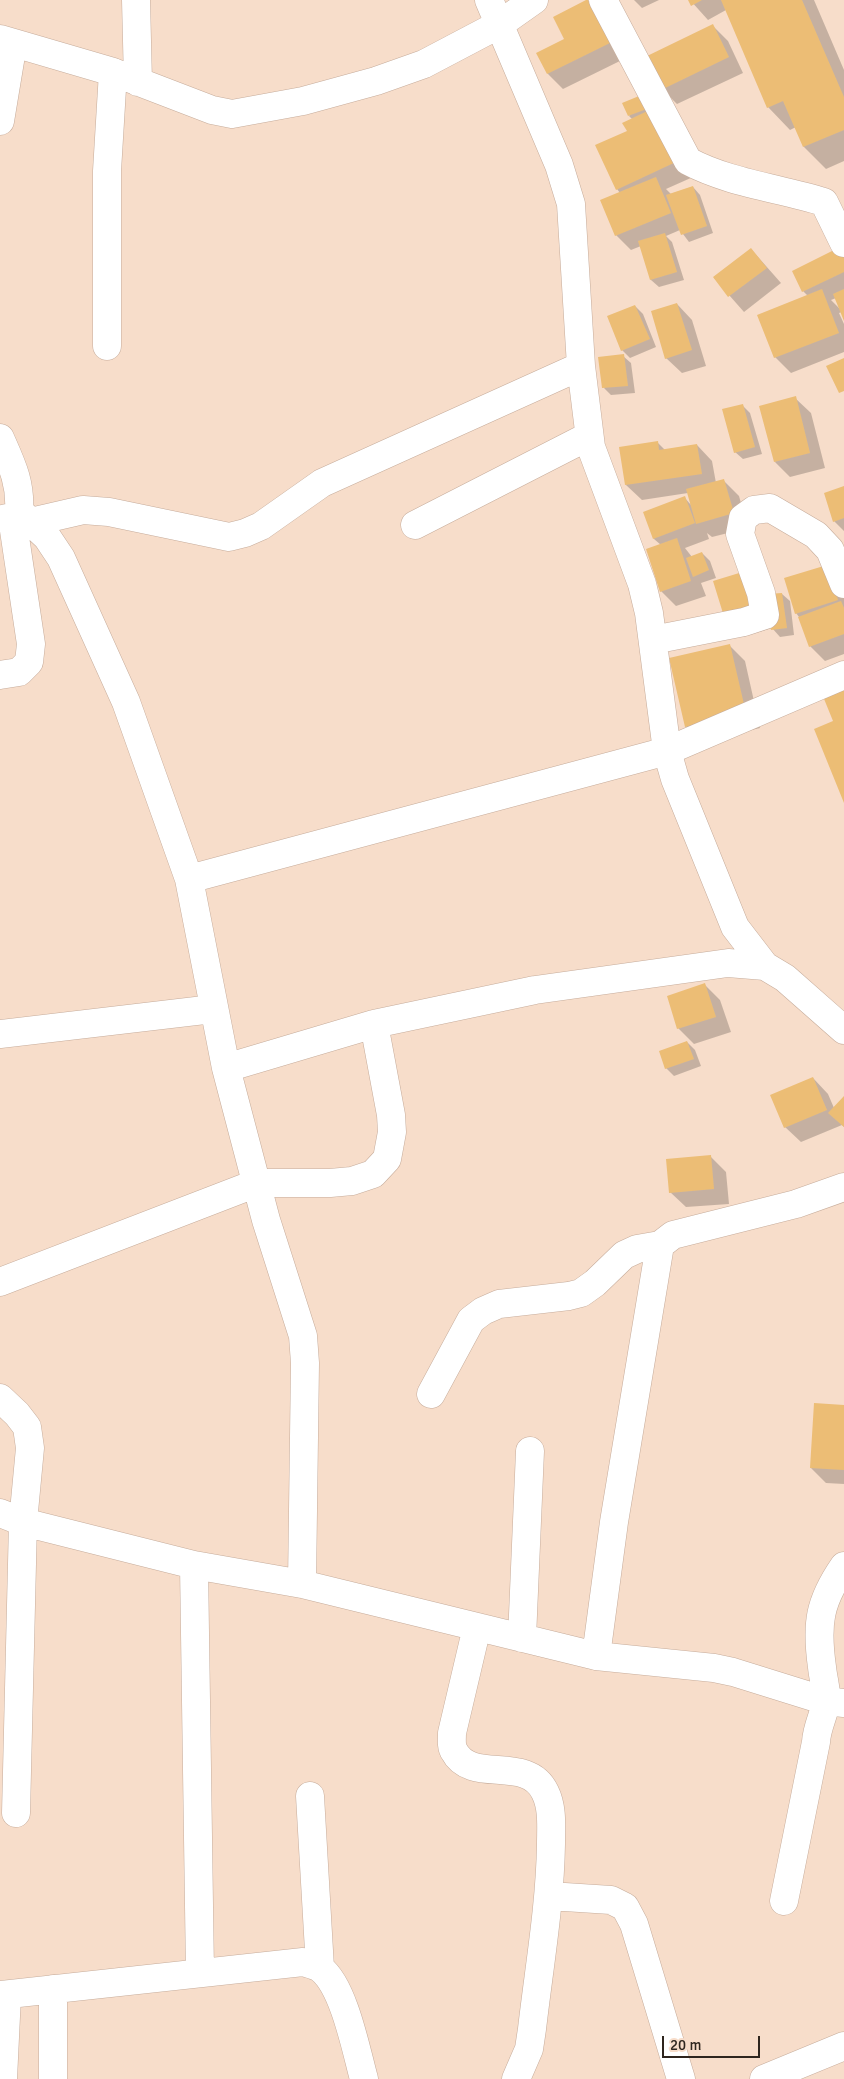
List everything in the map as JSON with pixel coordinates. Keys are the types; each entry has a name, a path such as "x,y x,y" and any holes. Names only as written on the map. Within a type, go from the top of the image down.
{"street":[{"path":"136,0 138,82"},
{"path":"0,121 6,41 113,72 212,110 232,114 303,101 401,73 424,64 495,12 534,0"},
{"path":"604,0 688,161 705,170 793,192 824,202 844,243"},
{"path":"495,12 559,165 571,204 581,366 589,436 598,470 642,584 653,640 667,751 680,794 733,922 765,966 785,978 844,1030"},
{"path":"107,346 107,171 113,72"},
{"path":"16,517 83,510 109,512 229,537 245,533 261,526 322,483 581,366"},
{"path":"415,525 589,436"},
{"path":"0,438 16,475 20,493 16,517 31,644 29,662 19,672 2,679"},
{"path":"653,640 744,622 765,615 761,593 740,534 743,518 754,510 770,508 816,535 830,550 844,584"},
{"path":"16,517 47,537 61,558 126,702 189,879 226,1068 256,1183 303,1336 305,1363 302,1584"},
{"path":"189,879 667,751 844,675"},
{"path":"226,1068 374,1024 535,990 728,963 765,966"},
{"path":"0,1034 213,1008"},
{"path":"0,1282 256,1183 330,1183 352,1181 373,1174 387,1159 392,1132 391,1115 374,1024"},
{"path":"431,1394 471,1320 483,1311 498,1304 569,1296 581,1292 595,1283 624,1255 637,1249 660,1245 673,1236 796,1204 844,1187"},
{"path":"596,1656 614,1522 660,1245"},
{"path":"0,1398 18,1414 27,1427 30,1448 12,1518 16,1813"},
{"path":"522,1638 530,1451"},
{"path":"12,1518 194,1564 302,1584 596,1656 714,1668 835,1702"},
{"path":"194,1564 200,1973"},
{"path":"835,1702 819,1647 819,1621 830,1586 844,1566"},
{"path":"477,1627 452,1733 453,1750 462,1761 475,1767 522,1772 539,1781 546,1794 551,1817 549,1896 529,2049 516,2079"},
{"path":"784,1901 816,1742 817,1728 835,1702"},
{"path":"310,1796 320,1968"},
{"path":"549,1896 611,1900 624,1907 634,1924 681,2079"},
{"path":"3,2079 3,1995 303,1962 320,1968 331,1980 344,2007 364,2079"},
{"path":"53,1989 53,2079"},
{"path":"764,2079 844,2046"}],"building":[{"path":"588,0 610,43 547,74 536,53 564,39 553,17"},
{"path":"688,0 702,0 691,6"},
{"path":"721,0 802,0 844,97 844,130 803,147 783,101 767,108"},
{"path":"713,24 729,57 661,90 645,57"},
{"path":"644,94 649,108 628,116 622,103"},
{"path":"654,108 678,161 616,190 595,145 627,131 622,123"},
{"path":"656,177 671,213 615,236 600,200"},
{"path":"693,186 707,226 681,235 666,195"},
{"path":"665,233 677,272 650,280 638,241"},
{"path":"842,246 844,251 844,272 802,292 792,271"},
{"path":"751,248 767,268 728,297 713,277"},
{"path":"822,289 839,333 774,358 757,315"},
{"path":"844,289 844,321 833,294"},
{"path":"677,303 692,350 665,359 651,311"},
{"path":"635,305 650,339 621,351 607,316"},
{"path":"624,354 628,386 602,388 598,357"},
{"path":"844,358 844,391 839,393 826,366"},
{"path":"796,396 810,453 774,462 759,406"},
{"path":"743,404 755,447 734,453 722,409"},
{"path":"658,441 659,450 697,444 702,474 625,485 619,447"},
{"path":"724,479 734,513 696,524 686,489"},
{"path":"844,486 844,518 833,522 824,493"},
{"path":"685,496 695,523 653,539 643,512"},
{"path":"677,538 691,581 660,592 646,549"},
{"path":"702,552 709,570 693,577 686,558"},
{"path":"827,565 838,600 795,614 784,578"},
{"path":"749,570 762,611 726,623 713,581"},
{"path":"782,593 787,628 771,630 767,594"},
{"path":"841,601 844,608 844,634 809,647 798,617"},
{"path":"730,644 746,713 685,727 669,658"},
{"path":"844,680 844,803 814,729 833,721 820,689"},
{"path":"705,983 716,1017 677,1029 667,996"},
{"path":"687,1041 694,1059 665,1069 659,1051"},
{"path":"813,1077 827,1110 784,1128 770,1095"},
{"path":"844,1096 844,1127 828,1113"},
{"path":"711,1155 714,1189 669,1193 666,1159"},
{"path":"814,1403 844,1405 844,1470 810,1468"}]}
